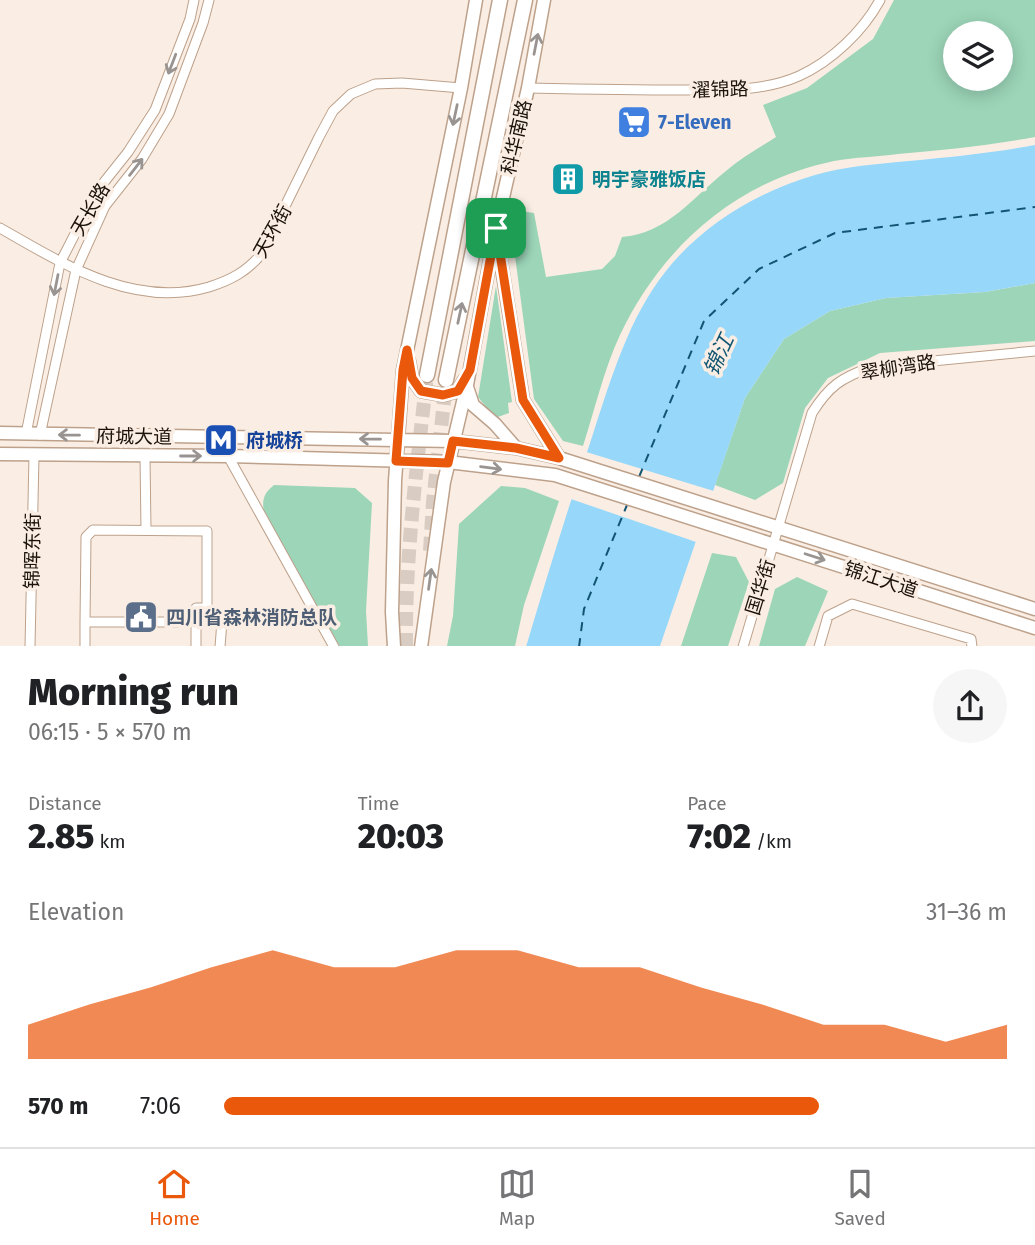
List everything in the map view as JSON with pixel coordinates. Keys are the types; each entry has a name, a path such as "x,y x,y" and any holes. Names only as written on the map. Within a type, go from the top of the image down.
{"highway":[{"path":"427,375 500,0"},
{"name":"科华南路","path":"446,380 525,0"}],"main road":[{"path":"394,646 392,612 396,461 403,370 461,88 476,0"},
{"name":"科华南路","path":"421,646 448,463 467,385 496,228 544,0"},
{"path":"496,228 523,400 559,458"},
{"path":"407,350 412,378 421,391 443,395 458,391 470,370"},
{"path":"467,385 473,405 495,424 516,448"},
{"name":"府城大道","path":"0,433 453,441 516,448 559,458 731,513"},
{"name":"府城大道","path":"0,454 228,456 448,463 555,475 727,530"},
{"name":"锦江大道","path":"731,513 1035,609"},
{"name":"锦江大道","path":"727,530 1035,628"}],"street":[{"name":"天长路","path":"26,434 60,263 97,191 128,152 155,110 190,19 194,0"},
{"name":"天长路","path":"40,435 76,270 105,206 142,159 169,114 209,0"},
{"name":"濯锦路","path":"527,88 657,90 764,87 800,76 841,48 873,12 880,0"},
{"name":"天环街","path":"0,228 60,263 134,290 164,294 193,292 224,282 250,268 262,253 333,111 351,94 375,84 402,83 461,88"},
{"name":"翠柳湾路","path":"778,528 812,413 826,392 846,377 871,367 1035,351"},
{"name":"锦晖东街","path":"30,646 34,455"},
{"path":"145,456 146,530"},
{"path":"228,456 334,646"},
{"name":"国华街","path":"743,646 778,528"},
{"path":"85,646 86,537 93,530 146,530 206,531 207,608 196,608 196,646"},
{"path":"819,646 828,616 852,604 971,639 972,646"},
{"path":"220,646 222,621 302,618 316,615"},
{"path":"85,622 196,622"}],"green space":[{"path":"894,0 1035,0 1035,137 834,161 766,184 735,201 706,222 658,273 637,303 614,348 583,446 563,441 534,399 513,241 520,211 534,213 546,277 602,269 615,256 622,237 653,229 666,222 732,166 776,137 763,105 807,88 873,39"},
{"path":"1035,283 1035,341 880,353 828,378 805,408 783,483 755,500 715,485 745,398 784,339 830,311 886,298 985,292"},
{"path":"496,286 512,402 508,403 509,413 495,418 478,397"},
{"path":"274,485 355,488 372,503 366,611 368,646 339,646 264,514 264,498"},
{"path":"501,486 525,488 559,501 524,605 515,646 447,646 453,616 459,524"},
{"path":"712,553 736,557 749,582 728,646 681,646"},
{"path":"797,577 828,591 805,646 759,646 775,589"}],"water":[{"name":"锦江","path":"1035,145 1035,283 985,292 886,298 830,311 784,339 745,398 660,646 526,646 575,487 622,349 653,289 680,254 714,225 753,200 815,175 838,169"}],"pier":[{"path":"583,451 717,492 699,543 568,498"}],"ferry route":[{"path":"639,477 704,321 759,269 835,233 1035,207"},
{"path":"579,646 584,609 627,505"}],"tunnel":[{"path":"406,646 410,545 427,375"},
{"path":"430,551 446,383"}],"place":[{"name":"7-Eleven","path":"634,122"},
{"name":"明宇豪雅饭店","path":"568,179"},
{"name":"府城桥","path":"221,440"},
{"name":"四川省森林消防总队","path":"141,617"}],"route":[{"path":"496,228 523,400 559,458 516,448 453,441 448,463 396,461 407,350 412,378 421,391 443,395 458,391 470,370 496,228"}]}
